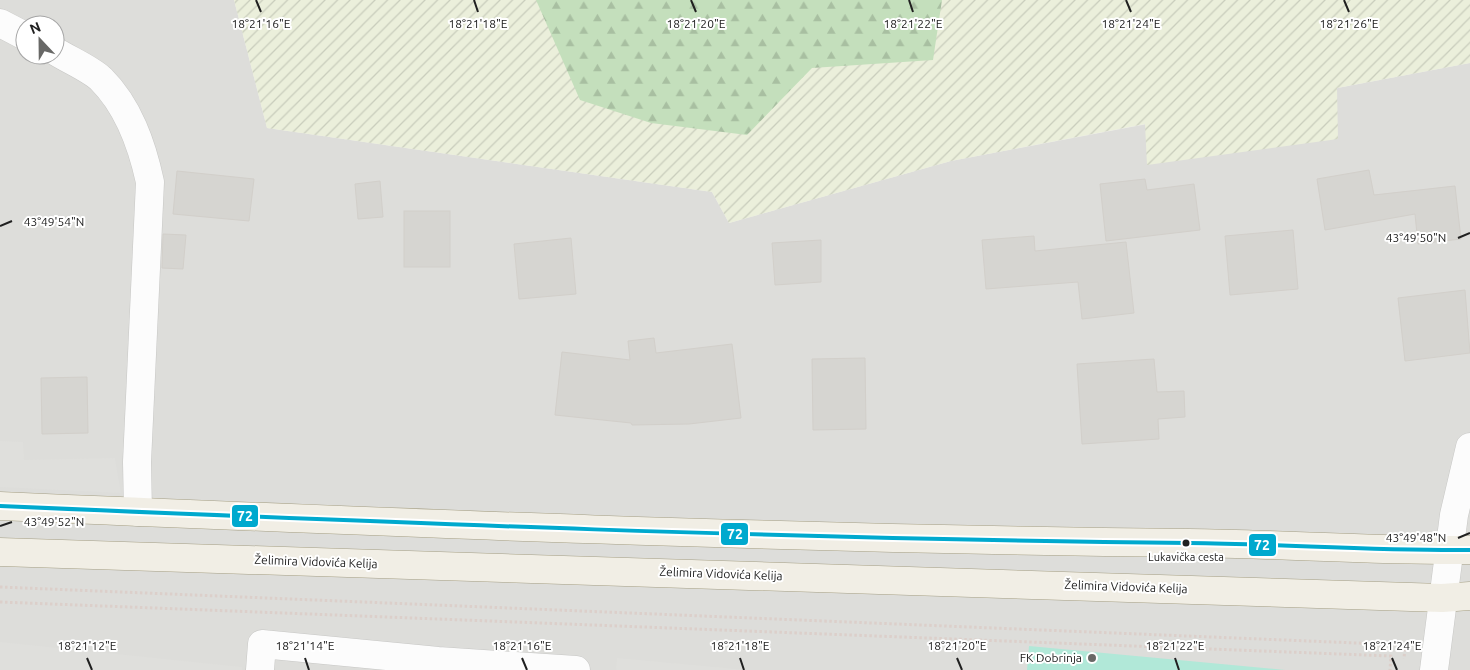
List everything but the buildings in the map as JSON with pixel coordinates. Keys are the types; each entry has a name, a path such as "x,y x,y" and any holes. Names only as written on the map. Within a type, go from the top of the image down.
{"main road":[{"path":"0,506 666,532 982,541 1209,544 1385,551 1460,550"},
{"name":"Želimira Vidovića Kelija","path":"0,552 1442,598 1470,596"}],"street":[{"path":"0,23 15,31"},
{"path":"65,57 100,79 125,111 143,150 150,182 137,462 138,512"},
{"path":"1434,670 1442,598 1460,550 1454,514 1470,447"},
{"path":"260,670 262,644 438,665 576,670"}],"path":[{"path":"0,587 1405,645 1403,662"},
{"path":"0,602 1391,656 1390,670"}],"shaded area":[{"path":"0,0 234,0 267,128 712,192 729,223 951,161 1470,63 1470,670 0,670"},
{"path":"0,441 23,442 24,460 115,458 121,493 0,487"},
{"path":"0,642 242,667 242,670 0,670"},
{"path":"617,658 747,670 616,670"}],"green space":[{"path":"234,0 1470,0 1470,63 1337,88 1338,139 1147,165 1145,124 951,161 729,223 712,192 267,128"},
{"path":"536,0 942,0 933,60 812,68 747,135 651,123 580,100"},
{"name":"FK Dobrinja","path":"1029,646 1285,670 1027,670"}],"transit line":[{"name":"72","path":"0,506 743,534 1470,550"}],"place":[{"name":"Lukavička cesta","path":"1186,543"},
{"name":"FK Dobrinja","path":"1092,658"}]}
